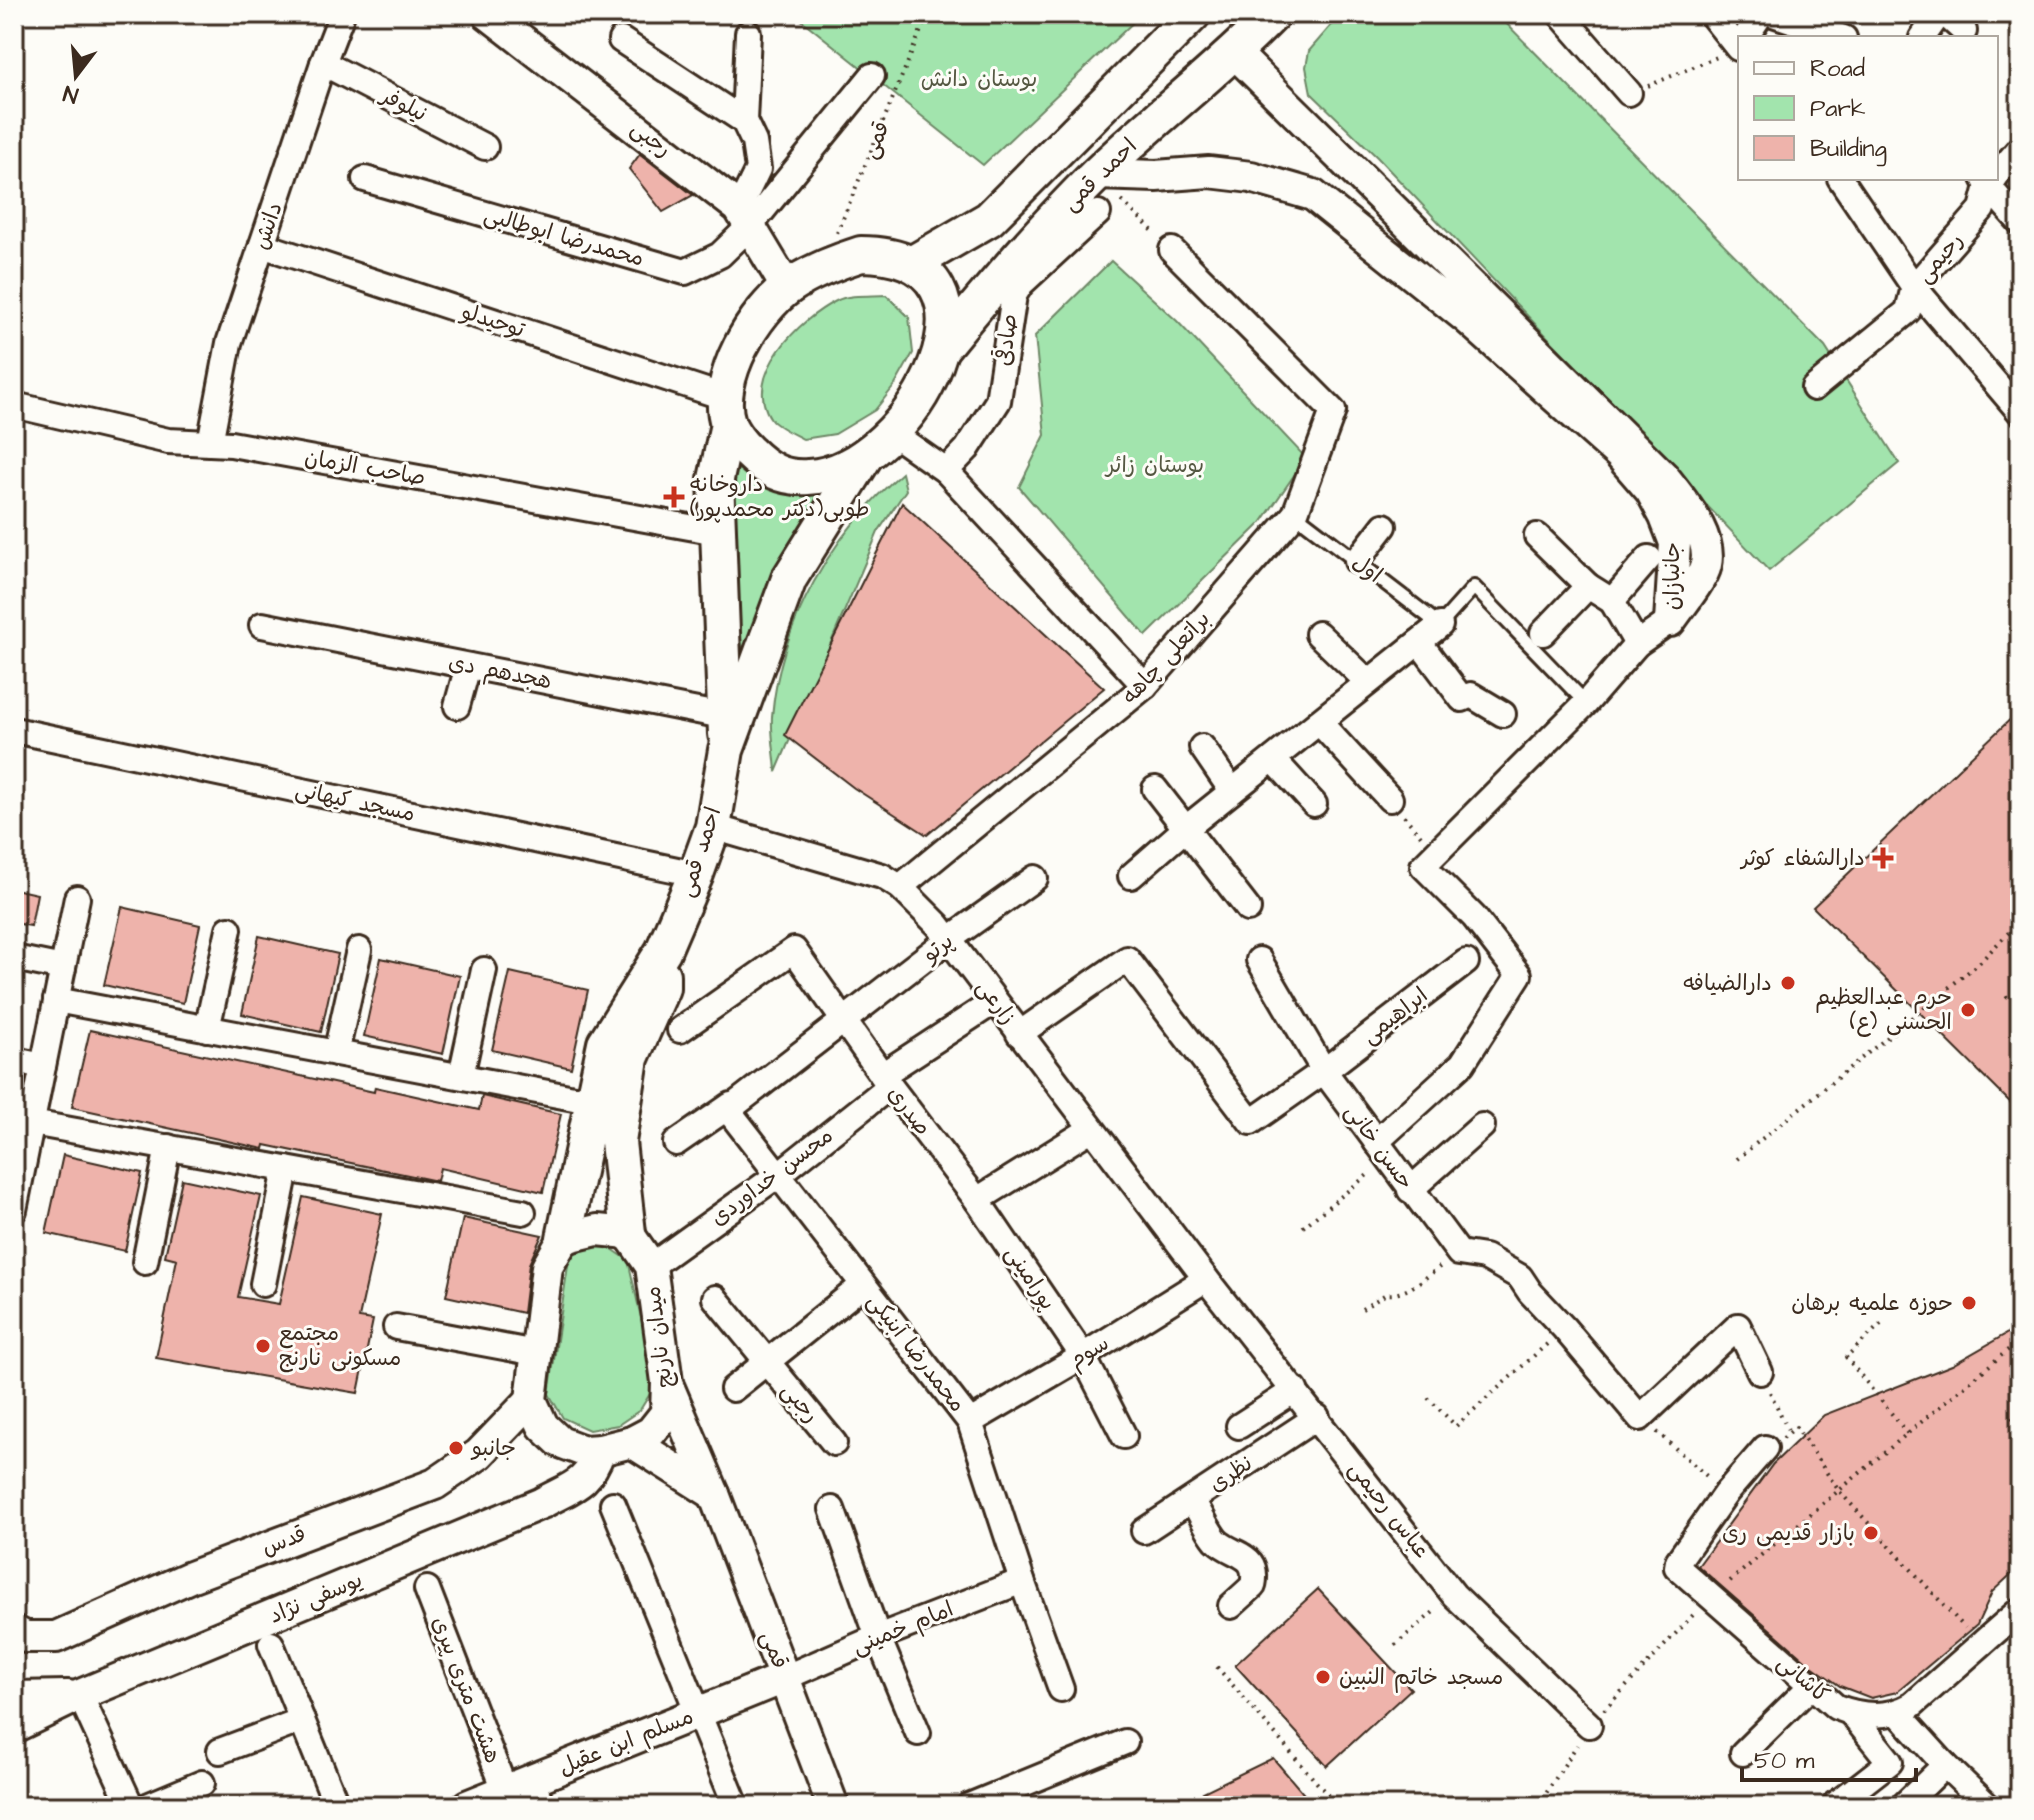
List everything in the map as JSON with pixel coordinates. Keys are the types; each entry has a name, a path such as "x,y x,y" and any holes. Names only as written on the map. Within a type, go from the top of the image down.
{"main road":[{"path":"913,263 989,219 1193,14"},
{"name":"احمد قمی","path":"941,349 984,296 1097,174 1235,53 1273,14"},
{"path":"861,254 887,254 913,263 931,279 946,305 941,349 928,384 909,415 866,455 834,471 809,477 782,475 766,468 746,450 726,411 731,369 756,321 787,288 823,266 861,254"},
{"name":"احمد قمی","path":"726,411 716,479 730,729"},
{"name":"احمد قمی","path":"663,951 713,827 730,729 789,579 866,455"},
{"path":"564,1238 605,1043 663,951"},
{"path":"628,1233 618,1142 631,1058 662,988 663,951"}],"street":[{"name":"دانش","path":"210,443 229,343 342,14"},
{"name":"رجبی","path":"488,14 745,217 787,288"},
{"path":"1560,14 1629,93"},
{"path":"1711,14 1738,41"},
{"path":"1746,36 1761,14"},
{"path":"1773,14 1838,36"},
{"path":"1923,36 1939,14"},
{"path":"1945,14 1964,31"},
{"path":"745,217 758,169 754,142 744,121 748,33"},
{"path":"621,40 744,121"},
{"name":"جانبازان","path":"1235,53 1664,477 1687,507 1705,539 1705,570 1670,621"},
{"name":"نیلوفر","path":"323,63 485,147"},
{"path":"745,217 872,76"},
{"name":"رحیمی","path":"1998,171 2020,148"},
{"name":"جانبازان","path":"1097,174 1156,176 1209,172 1251,177 1313,195 1468,319 1619,454 1651,491 1675,543 1670,621"},
{"name":"محمدرضا ابوطالبی","path":"365,179 685,272 720,255 745,217"},
{"path":"1841,180 1914,287 2020,412"},
{"path":"1990,180 2020,222"},
{"name":"رحیمی","path":"1814,388 1908,311 1914,287 1982,209 1990,180"},
{"name":"صادقی","path":"946,471 967,449 998,401 1014,295 1021,284 1098,213"},
{"name":"توحیدلو","path":"262,245 726,411"},
{"name":"براتعلی چاهه","path":"900,887 1145,686 1295,514 1333,411 1172,250"},
{"name":"صاحب الزمان","path":"14,405 168,441 231,444 717,532"},
{"path":"892,433 946,471 1145,686"},
{"path":"1357,561 1384,526"},
{"path":"1537,536 1588,586 1612,601 1637,644"},
{"path":"1612,601 1649,558"},
{"path":"1543,633 1588,586"},
{"path":"1382,1151 1462,1064 1519,975 1474,917 1423,866 1586,703 1637,644 1670,621"},
{"name":"هجدهم دی","path":"262,625 468,666 730,729"},
{"path":"1131,876 1185,829 1440,625"},
{"path":"1318,634 1368,682"},
{"path":"1419,642 1462,699 1471,695 1503,714"},
{"path":"457,706 468,666"},
{"path":"1319,722 1390,799"},
{"name":"مسجد کیهانی","path":"14,730 696,874"},
{"path":"1202,747 1232,791"},
{"path":"1273,759 1314,804"},
{"path":"1155,789 1248,909"},
{"name":"زارعی","path":"713,827 882,876 900,887 948,940 1206,1279"},
{"name":"پرتو","path":"676,1143 1035,878"},
{"path":"14,1210 18,1168 32,1123 77,898"},
{"path":"207,1029 229,929"},
{"path":"336,1053 359,950"},
{"path":"680,1030 794,950 844,1020"},
{"path":"14,958 63,968"},
{"path":"1019,1034 1127,959 1251,1122 1324,1071 1259,960"},
{"name":"ابراهیمی","path":"1324,1071 1466,962"},
{"path":"461,1076 484,970"},
{"path":"56,1000 574,1098 594,1098"},
{"name":"محسن خداوردی","path":"651,1266 778,1175 886,1080 995,1001"},
{"name":"صدری","path":"844,1020 977,1200"},
{"path":"14,1060 43,1066"},
{"name":"حسن خانی","path":"1324,1071 1459,1253"},
{"name":"محمدرضا آبنیکی","path":"731,1105 729,1114 970,1422 1061,1689"},
{"path":"32,1123 523,1212"},
{"path":"1410,1190 1482,1126"},
{"path":"977,1200 1091,1129"},
{"path":"145,1262 168,1147"},
{"path":"263,1284 286,1169"},
{"name":"پورامینی","path":"977,1200 1083,1356 1124,1436"},
{"path":"531,1400 547,1267 564,1238 597,1230 628,1233"},
{"name":"میدان نارنج","path":"531,1400 543,1426 560,1442 584,1451 632,1442 651,1432 666,1413 667,1382 651,1266 628,1233"},
{"path":"1459,1253 1485,1257 1520,1277 1640,1418 1738,1326 1760,1372"},
{"name":"سوم","path":"970,1422 1206,1279"},
{"name":"عباس رحیمی","path":"1206,1279 1454,1595 1589,1725"},
{"path":"733,1389 863,1285"},
{"name":"رجبی","path":"715,1298 834,1443"},
{"path":"396,1327 536,1353"},
{"name":"قمی","path":"667,1382 714,1494 833,1806"},
{"path":"1239,1426 1295,1390"},
{"name":"قدس","path":"14,1631 25,1637 56,1637 190,1577 435,1484 479,1454 531,1400"},
{"name":"نظری","path":"1144,1531 1317,1417"},
{"path":"632,1442 714,1494"},
{"path":"1726,1493 1765,1448"},
{"name":"یوسفی نژاد","path":"14,1727 80,1695 542,1503 582,1482 593,1471 600,1450"},
{"name":"کاشانی","path":"1726,1493 1677,1567 1836,1707 1869,1716 1898,1713"},
{"path":"1192,1500 1216,1540 1242,1553 1252,1566 1253,1586 1231,1606"},
{"path":"613,1504 736,1806"},
{"path":"832,1509 878,1637 918,1733"},
{"name":"امام خمینی","path":"784,1678 878,1637 1022,1581"},
{"name":"هشت متری پیری","path":"427,1589 526,1792"},
{"path":"1988,1806 1898,1713 1912,1705 2020,1610"},
{"path":"271,1644 337,1806"},
{"name":"مسلم ابن عقیل","path":"467,1806 526,1792 698,1713 784,1678"},
{"path":"1743,1753 1811,1686"},
{"path":"14,1697 80,1695 131,1806"},
{"path":"1836,1804 1890,1762 1850,1712"},
{"path":"220,1751 302,1720"},
{"path":"983,1804 1125,1742"},
{"path":"1903,1806 1945,1765"},
{"path":"147,1806 202,1783"}],"lane":[{"name":"اول","path":"1295,514 1440,625"},
{"path":"1440,625 1474,587 1586,703"}],"path":[{"name":"قمی","path":"823,266 927,15"},
{"path":"1629,93 1738,45"},
{"path":"1098,213 1113,199 1120,200 1172,250"},
{"path":"1390,799 1434,852"},
{"path":"1737,1159 1978,964 2020,921"},
{"path":"2006,996 2020,1008"},
{"path":"1303,1227 1382,1151"},
{"path":"1362,1309 1386,1294 1395,1295 1415,1285 1459,1253"},
{"path":"1881,1324 1846,1357 1908,1434"},
{"path":"1428,1398 1456,1426 1564,1328"},
{"path":"1538,1806 1589,1725 1710,1597 2019,1342"},
{"path":"1760,1372 1790,1434 1796,1427 1839,1491 1980,1644"},
{"path":"2012,1417 2020,1430"},
{"path":"1640,1418 1726,1493"},
{"path":"1395,1645 1454,1595"},
{"path":"1217,1667 1337,1806"}],"green space":[{"name":"بوستان دانش","path":"794,14 1142,14 983,165"},
{"path":"1341,14 1497,14 1825,347 1899,463 1769,571 1377,157 1311,93 1306,67 1309,51"},
{"name":"بوستان زائر","path":"1111,261 1177,321 1306,458 1261,523 1146,636 1019,487 1045,435 1035,336"},
{"path":"886,295 909,317 913,353 895,385 875,410 835,434 803,439 781,428 771,419 764,402 764,385 769,367 779,350 807,321 841,299"},
{"path":"735,468 770,487 817,495 822,503 743,657 731,539"},
{"path":"902,473 906,490 878,532 776,772 772,717 777,682 798,614 832,552 853,523"},
{"path":"602,1242 628,1260 656,1384 640,1410 618,1425 589,1430 563,1418 549,1394 570,1252"}],"building":[{"path":"640,154 693,195 663,212 629,169"},
{"path":"902,503 1104,688 927,835 854,788 785,735"},
{"name":"حرم عبدالعظیم الحسنی (ع)","path":"2020,710 2020,1112 1813,907"},
{"path":"14,889 37,894 31,926 14,923"},
{"path":"122,907 200,925 183,1003 104,985"},
{"path":"259,936 338,954 321,1032 242,1014"},
{"path":"381,958 460,976 443,1054 364,1036"},
{"path":"510,972 588,990 571,1068 492,1050"},
{"path":"90,1030 374,1092 375,1087 479,1110 482,1096 561,1114 543,1192 440,1168 437,1181 265,1145 264,1149 72,1107"},
{"path":"63,1155 142,1173 125,1251 46,1233"},
{"path":"182,1179 261,1196 238,1297 279,1304 303,1197 382,1214 359,1318 373,1320 358,1393 156,1358 177,1259 165,1256"},
{"path":"463,1218 542,1235 529,1264 523,1313 446,1296"},
{"name":"بازار قدیمی ری","path":"2020,1326 2020,1566 1992,1592 1977,1625 1897,1692 1871,1698 1840,1686 1812,1666 1698,1566 1773,1464 1824,1415 1952,1365"},
{"name":"مسجد خاتم النبین","path":"1318,1589 1411,1689 1327,1766 1235,1665"},
{"path":"1273,1758 1314,1806 1214,1806 1203,1792"}],"place":[{"name":"داروخانه طوبی(دکتر محمدپور)","path":"674,497"},
{"name":"دارالشفاء کوثر","path":"1883,858"},
{"name":"دارالضیافه","path":"1788,983"},
{"name":"حرم عبدالعظیم الحسنی (ع)","path":"1968,1010"},
{"name":"حوزه علمیه برهان","path":"1969,1303"},
{"name":"مجتمع مسکونی نارنج","path":"263,1346"},
{"name":"جانبو","path":"456,1448"},
{"name":"بازار قدیمی ری","path":"1871,1533"},
{"name":"مسجد خاتم النبین","path":"1323,1677"}]}
